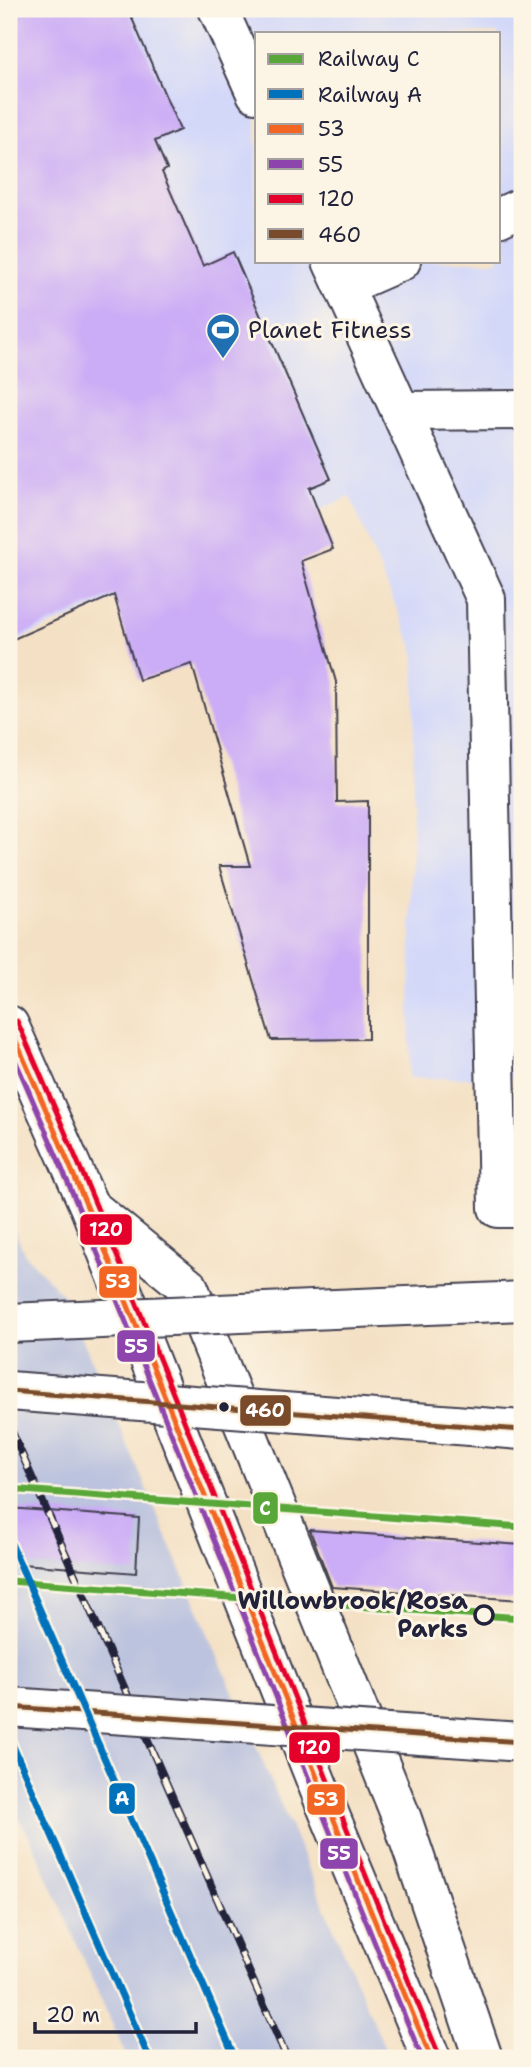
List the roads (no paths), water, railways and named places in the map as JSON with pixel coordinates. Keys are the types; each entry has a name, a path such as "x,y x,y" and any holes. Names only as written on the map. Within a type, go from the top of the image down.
{"main road":[{"path":"218,9 255,91"},
{"path":"500,217 522,207"},
{"path":"396,262 338,273 486,598 507,836 510,1208"},
{"path":"401,411 522,410"},
{"path":"9,1025 89,1206 324,1801 430,2058"},
{"path":"89,1206 189,1288 406,1829 483,2058"},
{"path":"9,1323 522,1301"},
{"path":"9,1391 522,1430"},
{"path":"9,1707 522,1742"}],"railway":[{"path":"9,1425 287,2058"}],"rail line":[{"name":"C","path":"9,1489 522,1527"},
{"name":"A","path":"9,1539 235,2058"},
{"name":"C","path":"9,1581 522,1618"},
{"name":"A","path":"9,1737 149,2058"}],"place":[{"name":"Planet Fitness","path":"223,360"},
{"name":"Willowbrook/Rosa Parks","path":"484,1615"}]}
